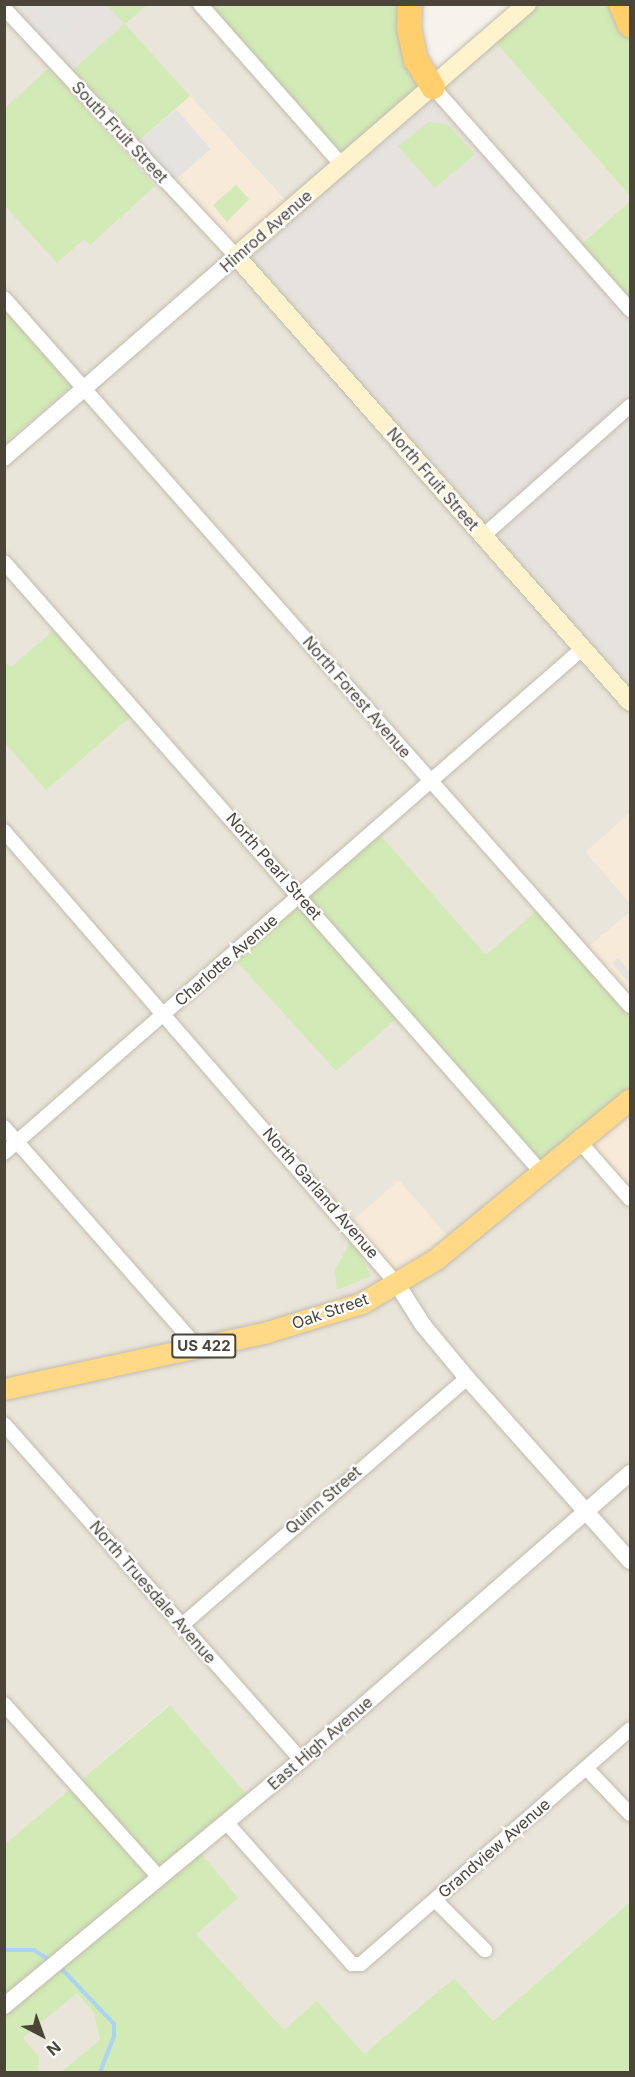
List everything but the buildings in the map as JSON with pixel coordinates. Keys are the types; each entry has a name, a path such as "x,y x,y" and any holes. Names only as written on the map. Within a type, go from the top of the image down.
{"highway":[{"path":"410,4 410,38 416,60 433,87"},
{"path":"621,4 630,25"},
{"name":"Oak Street","path":"4,1389 267,1332 351,1306 397,1284 455,1244 630,1099"}],"main road":[{"name":"Himrod Avenue","path":"236,256 527,4"},
{"name":"North Fruit Street","path":"236,256 630,702"}],"street":[{"path":"200,4 342,165"},
{"name":"South Fruit Street","path":"4,8 236,256"},
{"path":"433,87 630,310"},
{"name":"Himrod Avenue","path":"4,458 236,256"},
{"name":"North Forest Avenue","path":"4,298 630,1006"},
{"path":"483,536 630,406"},
{"name":"North Pearl Street","path":"4,562 300,895 541,1172"},
{"name":"Charlotte Avenue","path":"4,1153 583,648"},
{"name":"North Garland Avenue","path":"4,831 165,1013 397,1284 423,1325 467,1378 630,1561"},
{"path":"4,1128 198,1348"},
{"path":"579,1141 630,1199"},
{"name":"Quinn Street","path":"182,1625 467,1378"},
{"name":"North Truesdale Avenue","path":"4,1424 301,1760"},
{"name":"East High Avenue","path":"10,2001 158,1876 301,1760 630,1473"},
{"path":"4,1704 158,1876"},
{"name":"Grandview Avenue","path":"226,1822 357,1965 435,1900 630,1729"},
{"path":"586,1769 630,1814"},
{"path":"435,1900 485,1950"}],"shaded area":[{"path":"5,4 107,5 125,24 67,75"},
{"path":"47,4 78,5 87,15 53,45 30,19"},
{"path":"107,5 200,5 342,165 292,208"},
{"path":"4,8 630,702 630,813 586,852 630,903 630,912 583,952 630,1199 630,1902 493,2021 454,1978 363,2055 235,2072 5,2072 169,1705 5,1845"},
{"path":"491,37 630,196 630,201 576,249 433,87"},
{"path":"433,87 630,310 630,702 236,256"},
{"path":"190,96 291,208 235,259 134,147"},
{"path":"176,109 211,149 175,180 140,140"},
{"path":"630,813 630,903 586,852"},
{"path":"630,912 630,1006 583,952"},
{"path":"618,958 630,972 630,984 612,963"},
{"path":"630,1099 630,1199 579,1141"},
{"path":"399,1180 455,1244 404,1288 348,1224"}],"green space":[{"path":"107,5 147,5 125,24 190,96 133,146 67,75 124,24"},
{"path":"200,5 410,5 426,79 342,165"},
{"path":"527,5 630,5 630,196 491,37"},
{"path":"49,68 155,186 90,245 84,239 57,263 4,205 5,108"},
{"path":"429,122 447,124 475,154 435,188 398,146"},
{"path":"236,185 249,199 227,222 213,205"},
{"path":"630,201 630,310 576,249"},
{"path":"5,311 71,386 4,443"},
{"path":"60,625 137,711 46,790 5,743 4,661 11,667"},
{"path":"375,829 486,955 542,906 630,1006 630,1099 541,1172 402,1014 336,1071 231,955"},
{"path":"352,1239 371,1276 337,1290 335,1270"},
{"path":"170,1705 252,1801 196,1847 238,1898 196,1934 284,2030 317,2001 364,2054 454,1978 493,2021 630,1902 630,2072 61,2072 100,2040 94,2013 77,1993 23,2038 39,2057 38,2072 5,2072 4,1845"}],"waterway":[{"path":"4,1950 34,1950 51,1961"},
{"path":"60,1967 114,2024 114,2036 100,2072"}]}
